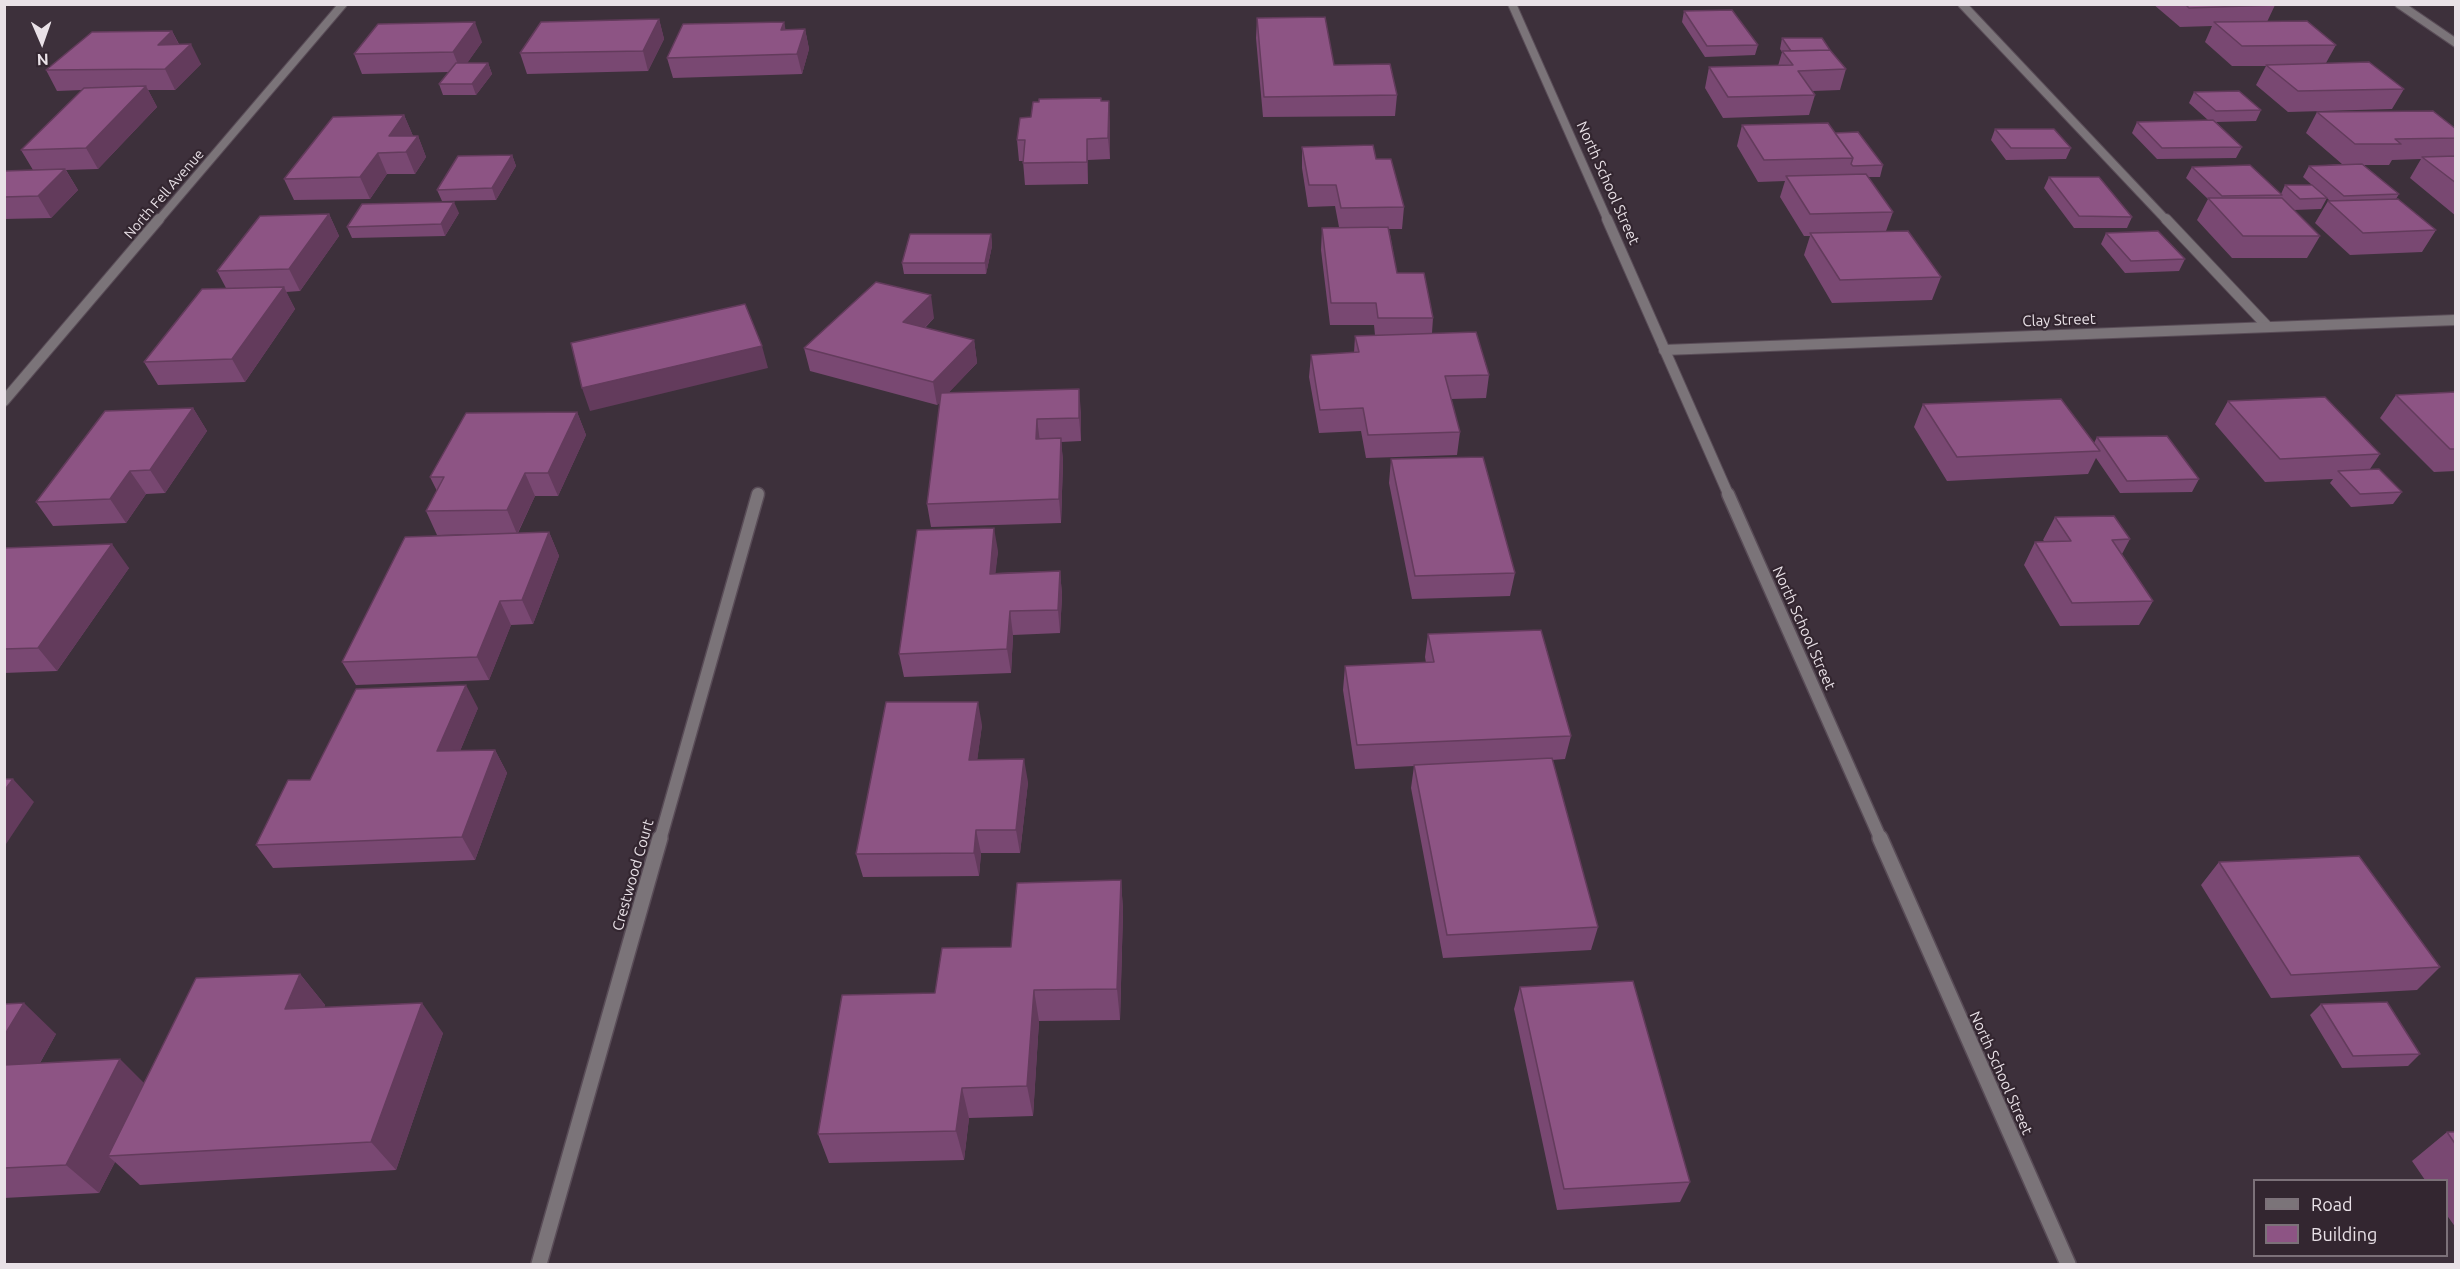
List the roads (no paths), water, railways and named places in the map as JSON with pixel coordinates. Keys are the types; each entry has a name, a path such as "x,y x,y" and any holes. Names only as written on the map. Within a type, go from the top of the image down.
{"street":[{"name":"North Fell Avenue","path":"4,401 344,4"},
{"name":"North School Street","path":"1512,4 2068,1264"},
{"path":"1962,4 2268,327"},
{"path":"2399,4 2456,43"},
{"name":"Clay Street","path":"1664,350 2456,320"},
{"name":"Crestwood Court","path":"539,1264 758,494"}]}
